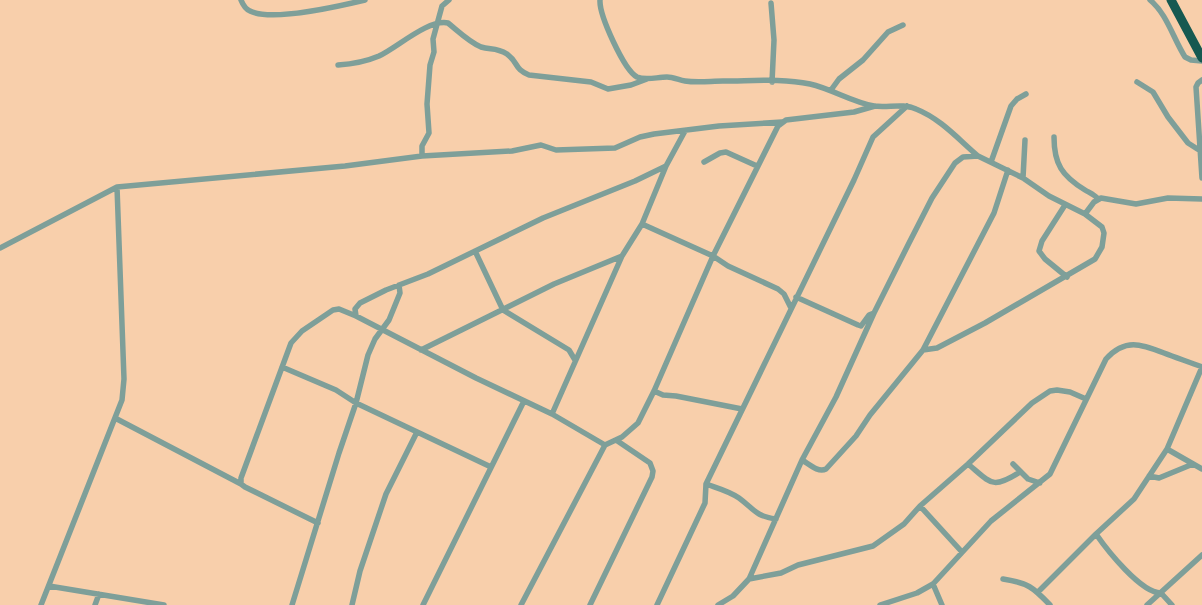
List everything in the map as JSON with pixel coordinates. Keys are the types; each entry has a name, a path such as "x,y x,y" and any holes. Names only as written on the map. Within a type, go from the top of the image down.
{"highway":[{"path":"1171,0 1202,60"}],"street":[{"path":"240,0 249,11 257,14 278,15 363,0"},
{"path":"422,156 422,146 429,133 427,104 430,66 434,52 434,32 442,6 449,0"},
{"path":"600,0 603,16 632,74 647,79"},
{"path":"1150,0 1156,5 1186,57 1191,60 1202,60"},
{"path":"772,3 774,40 772,82"},
{"path":"338,65 368,60 381,55 425,29 438,23 448,23 481,47 495,48 506,54 514,60 521,72 529,75 591,82 608,89 631,85 647,79 668,77 687,81 800,82 876,106 907,106 922,112 952,130 978,156 1008,170 1049,196 1085,214 1102,227 1104,236 1102,247 1095,259 985,324 936,348 923,350"},
{"path":"830,90 839,79 863,60 888,32 903,25"},
{"path":"1202,80 1196,87 1202,178"},
{"path":"1137,82 1153,92 1168,117 1188,143 1199,150"},
{"path":"990,162 1011,106 1016,99 1026,94"},
{"path":"0,248 117,187 336,167 422,156 512,150 541,145 556,150 615,148 647,136 782,122 854,112 876,106"},
{"path":"657,605 705,503 706,484 854,180 873,137 907,106"},
{"path":"521,605 605,444 628,433 638,423 713,256 757,166 778,126 782,122"},
{"path":"552,414 622,256 642,224 666,166 685,131"},
{"path":"1054,137 1056,160 1064,174 1098,199 1107,198 1136,204 1168,198 1202,199"},
{"path":"1022,178 1025,140"},
{"path":"704,162 720,153 726,152 757,166"},
{"path":"718,605 732,596 749,579 802,460 836,397 908,244 943,180 959,160 964,157 978,156"},
{"path":"356,316 355,309 360,303 386,290 475,251 543,218 636,182 666,166"},
{"path":"802,460 818,470 823,471 826,469 856,436 870,415 923,350 994,213 1008,170"},
{"path":"41,605 122,400 124,389 117,187"},
{"path":"1085,214 1098,199"},
{"path":"1065,204 1042,242 1039,251 1045,259 1067,277"},
{"path":"642,224 713,256 728,266 778,290 784,294 791,308"},
{"path":"475,251 503,310 569,350 575,360"},
{"path":"422,350 554,284 622,256"},
{"path":"292,605 356,403 368,355 381,329 389,320 400,293 399,285"},
{"path":"796,297 861,326 869,315 874,313"},
{"path":"241,484 245,466 291,343 302,331 318,319 333,310 339,309 552,414 605,444"},
{"path":"880,605 917,593 932,584 991,521 1050,474 1106,359 1114,350 1131,344 1144,345 1202,367 1167,449 1134,499 1038,592"},
{"path":"282,368 336,390 356,403 491,467"},
{"path":"749,579 781,573 798,564 873,546 904,524 920,506 968,464 1032,403 1050,391 1065,390 1086,399"},
{"path":"654,391 664,395 742,409"},
{"path":"423,605 524,401"},
{"path":"115,418 318,523"},
{"path":"352,605 360,570 386,494 417,432"},
{"path":"590,605 652,477 653,471 650,463 616,440"},
{"path":"1167,449 1202,469"},
{"path":"968,464 989,482 994,483 1008,480 1020,472"},
{"path":"1012,464 1028,479 1040,483"},
{"path":"1149,476 1159,478 1192,464"},
{"path":"706,484 734,495 752,511 765,517 776,519"},
{"path":"920,506 962,552"},
{"path":"1096,534 1118,562 1146,589 1161,593 1172,605"},
{"path":"1146,605 1202,555"},
{"path":"1003,579 1023,582 1038,592 1050,605"},
{"path":"932,584 942,605"},
{"path":"49,586 164,605"},
{"path":"95,605 99,594"}]}
